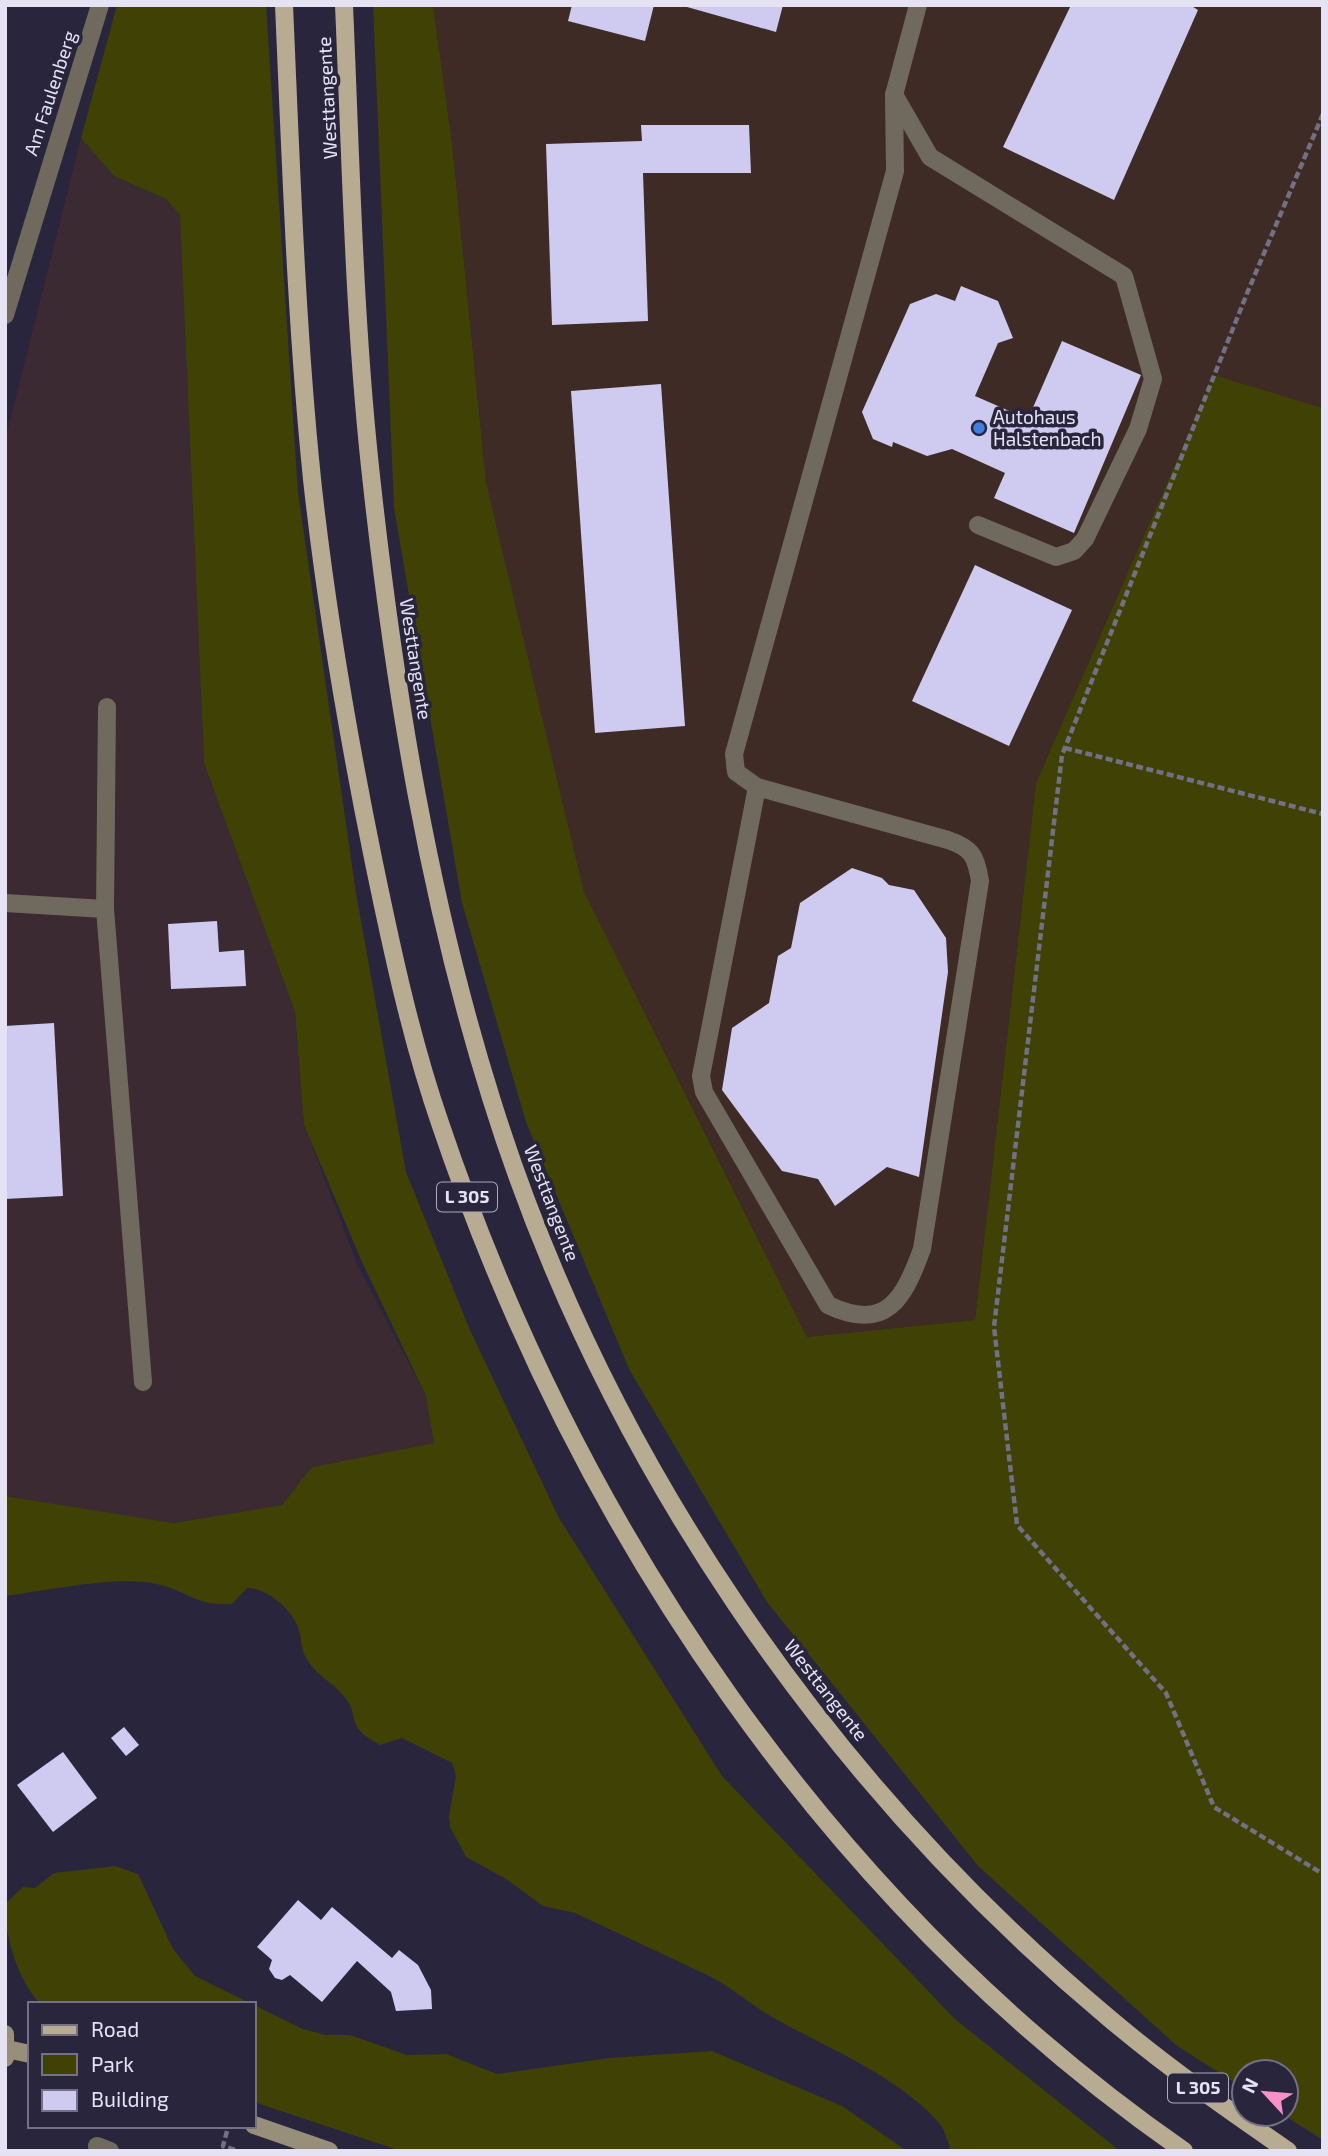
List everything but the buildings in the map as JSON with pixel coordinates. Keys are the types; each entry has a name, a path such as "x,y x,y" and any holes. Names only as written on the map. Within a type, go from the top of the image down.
{"main road":[{"name":"Westtangente","path":"284,5 302,374 326,591 342,698 384,910 438,1119 501,1282 563,1416 612,1511 665,1604 725,1692 789,1776 856,1856 929,1933 1005,2006 1085,2075 1184,2151"},
{"name":"Westtangente","path":"344,5 355,265 371,480 397,680 418,798 464,1004 489,1092 528,1204 569,1301 614,1396 664,1488 719,1578 775,1659 898,1814 1037,1955 1111,2020 1198,2088 1288,2151"},
{"path":"6,2047 28,2053"},
{"path":"256,2126 329,2151"}],"street":[{"name":"Am Faulenberg","path":"5,315 100,5"},
{"path":"757,787 701,1076 704,1092 828,1305 847,1314 871,1314 892,1307 908,1287 922,1249 980,881 977,858 968,847 948,840 757,787 736,772 734,754 895,171 894,95 918,5"},
{"path":"894,95 930,157 1124,276 1153,379 1138,429 1086,539 1074,551 1056,557 978,525"},
{"path":"107,707 105,909 143,1382"},
{"path":"5,904 105,909"}],"path":[{"path":"1323,114 1248,290 1065,748 994,1327 1017,1525 1166,1693 1214,1807 1323,1874"},
{"path":"1065,748 1323,814"},
{"path":"228,2128 223,2146 238,2151"}],"shaded area":[{"path":"433,5 1323,5 1323,408 1214,375 1036,783 975,1320 807,1337 584,892 486,482 452,143"},
{"path":"81,138 114,176 166,199 180,215 204,763 295,1012 304,1125 358,1266 426,1396 434,1443 312,1467 282,1505 170,1523 5,1496 5,440"}],"green space":[{"path":"117,5 266,5 298,492 356,893 406,1172 470,1330 559,1518 722,1776 955,2019 1120,2151 948,2151 950,2147 939,2123 922,2106 882,2077 772,2017 714,1978 575,1913 543,1906 506,1879 466,1857 450,1827 449,1816 456,1776 452,1763 402,1738 380,1745 361,1732 349,1703 315,1671 306,1658 296,1622 285,1608 263,1592 247,1588 232,1604 220,1604 201,1601 161,1585 126,1581 84,1584 5,1596 5,1496 173,1523 282,1505 312,1467 434,1443 426,1396 362,1262 304,1125 295,1012 204,763 180,215 166,199 114,176 81,138"},
{"path":"373,5 433,5 452,143 486,482 584,892 807,1337 975,1320 1036,783 1214,375 1323,408 1323,2140 1300,2125 1300,2058 1230,2058 1230,2080 1176,2045 978,1866 767,1602 629,1369 526,1122 462,903 394,508"},
{"path":"115,1866 138,1874 173,1949 195,1976 248,2002 38,2002 25,1982 14,1957 7,1930 5,1904 23,1887 35,1888 54,1873"},
{"path":"256,2006 303,2029 326,2035 350,2035 407,2055 446,2054 497,2074 609,2058 712,2051 842,2106 907,2151 401,2151 256,2103"}],"place":[{"name":"Autohaus Halstenbach","path":"979,428"}]}
